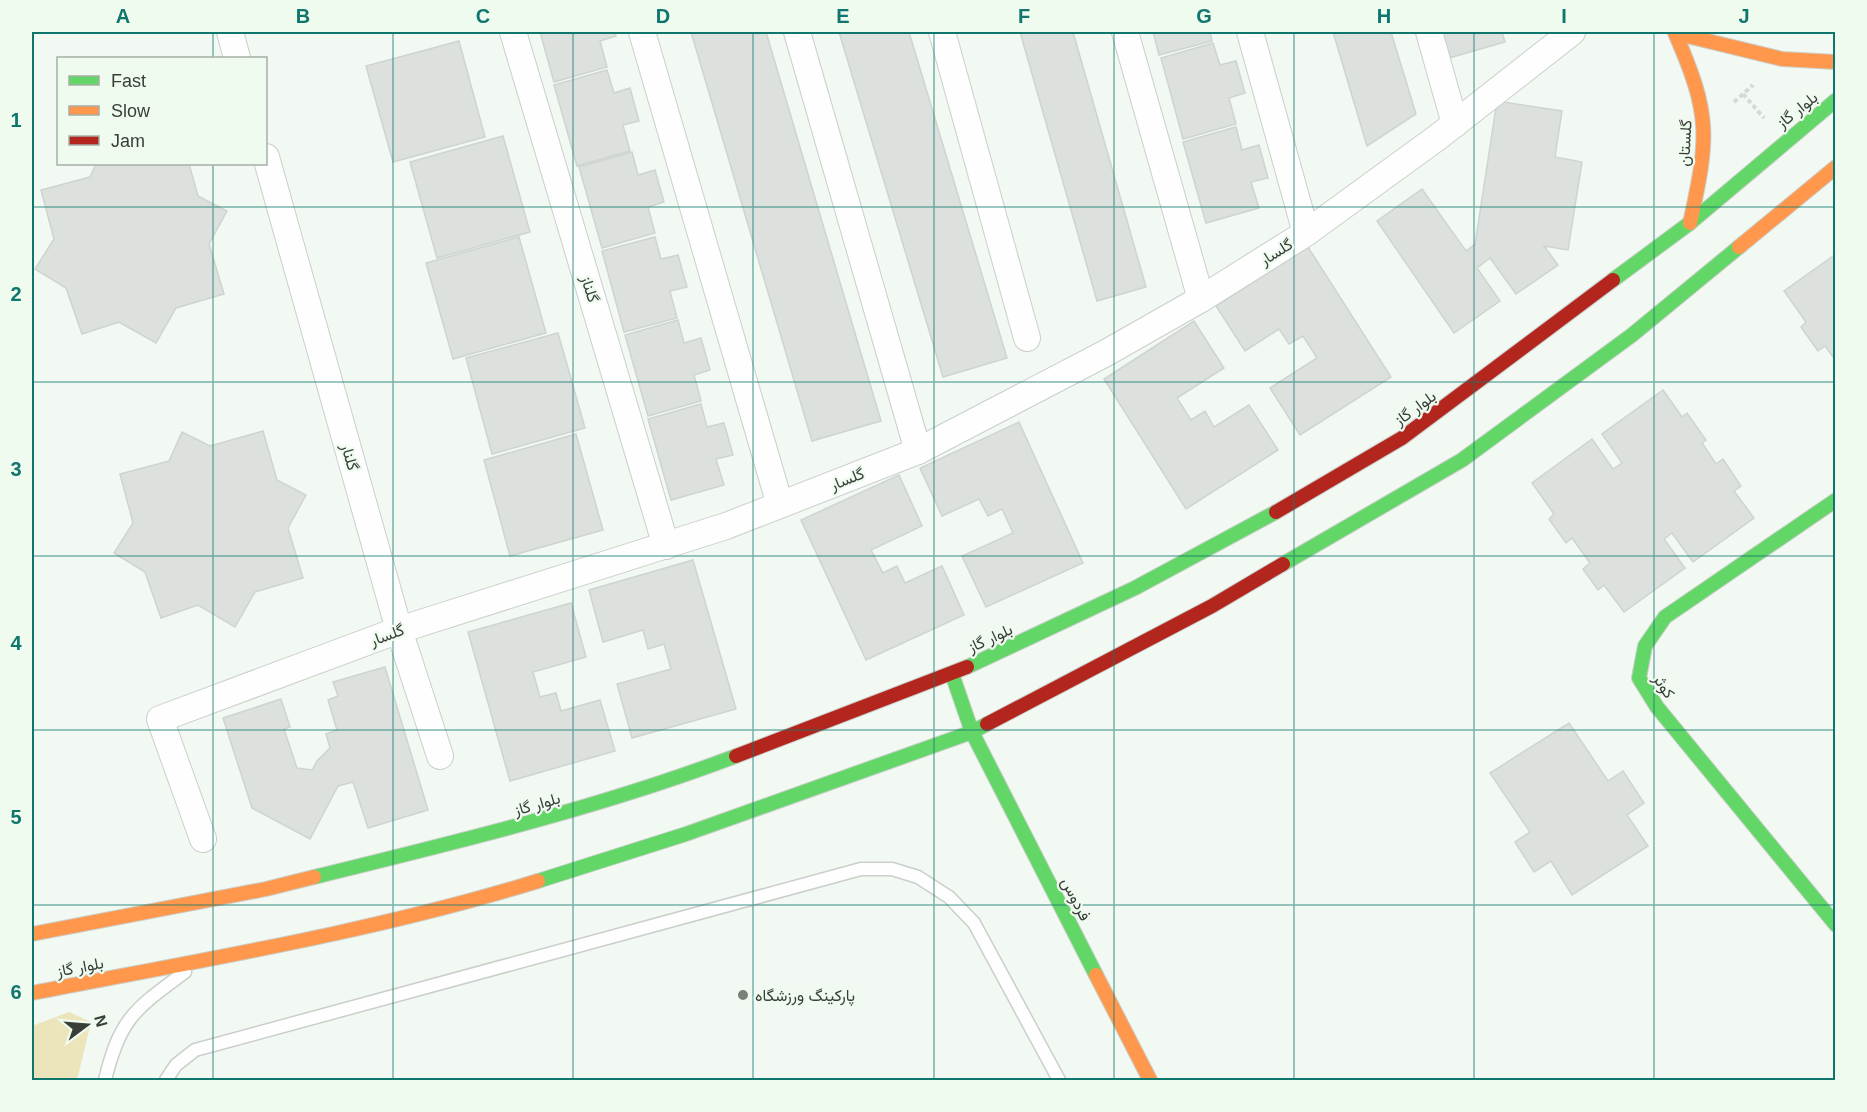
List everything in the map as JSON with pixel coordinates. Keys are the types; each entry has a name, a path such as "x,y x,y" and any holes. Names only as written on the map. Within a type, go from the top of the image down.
{"main road":[{"name":"گلستان","path":"1674,32 1782,59 1836,62"},
{"name":"گلستان","path":"1674,32 1693,75 1704,118 1703,162 1690,223"},
{"name":"بلوار گاز","path":"32,934 266,889 535,822 689,774 952,674 1135,588 1257,523 1402,438 1690,223 1836,100"},
{"name":"بلوار گاز","path":"32,993 335,933 489,896 686,834 972,732 1212,606 1462,460 1632,335 1836,167"},
{"name":"کوثر","path":"1836,500 1665,617 1644,646 1639,678 1657,707 1836,925"},
{"name":"فردوس","path":"952,674 972,732 1150,1080"}],"street":[{"path":"230,32 237,57"},
{"name":"گلناز","path":"513,32 666,546"},
{"path":"642,32 780,505"},
{"path":"797,32 918,450"},
{"path":"942,32 1027,338"},
{"path":"1125,32 1202,299"},
{"path":"1250,32 1306,233"},
{"path":"1429,32 1455,124"},
{"name":"گلسار","path":"203,839 160,719 399,630 666,546 780,505 918,450 1027,396 1202,299 1306,233 1455,124 1572,32"},
{"name":"گلنار","path":"267,161 399,630 440,756"}],"lane":[{"path":"166,1080 176,1065 195,1050 861,869 892,869 918,877 949,897 966,914 974,923 1059,1080"},
{"path":"105,1080 112,1054 125,1022 145,1002 200,961"}],"path":[{"path":"1704,130 1782,59"}],"shaded area":[{"path":"69,1012 91,1022 77,1080 32,1080 32,1026"}],"building":[{"path":"540,32 615,32 616,36 600,41 607,67 554,82"},
{"path":"691,32 766,32 881,421 812,441"},
{"path":"839,32 909,32 1007,358 943,377"},
{"path":"1020,32 1073,32 1146,287 1097,301"},
{"path":"1153,32 1210,32 1212,41 1159,55"},
{"path":"1333,32 1391,32 1416,114 1367,146"},
{"path":"1441,32 1502,32 1505,42 1449,58"},
{"path":"459,41 485,137 393,162 366,66"},
{"path":"1213,43 1220,65 1236,61 1245,93 1229,98 1236,124 1183,139 1161,58"},
{"path":"607,70 614,93 630,88 639,121 623,125 630,151 577,166 554,85"},
{"path":"1497,101 1562,111 1555,157 1582,162 1568,250 1544,246 1558,265 1516,294 1490,258 1477,268 1500,301 1454,333 1377,221 1422,189 1466,251 1475,244"},
{"path":"1236,127 1242,150 1259,145 1268,178 1251,182 1259,208 1206,223 1183,142"},
{"path":"503,136 530,232 437,258 410,162"},
{"path":"632,152 638,175 655,170 664,202 648,207 655,233 602,248 579,167"},
{"path":"96,165 189,165 198,196 227,211 209,244 224,294 176,308 156,343 119,322 82,334 66,288 35,269 54,239 41,190 90,177"},
{"path":"519,237 546,333 453,359 426,263"},
{"path":"655,237 661,259 678,255 687,287 670,291 677,318 624,332 602,251"},
{"path":"1308,247 1391,377 1300,435 1270,388 1317,358 1303,336 1289,344 1279,329 1245,351 1216,306"},
{"path":"1836,254 1836,361 1825,346 1818,351 1801,327 1806,322 1784,291"},
{"path":"678,320 684,343 701,338 710,370 694,375 701,401 648,416 625,335"},
{"path":"1194,321 1224,368 1177,398 1191,420 1205,411 1214,427 1249,405 1278,450 1186,509 1104,379"},
{"path":"558,333 585,428 492,454 466,358"},
{"path":"1663,390 1682,417 1687,413 1706,440 1702,443 1716,464 1723,459 1741,486 1734,491 1754,518 1693,562 1672,533 1664,539 1685,568 1624,612 1604,585 1598,590 1583,569 1590,563 1572,538 1566,543 1549,519 1554,514 1532,483 1592,439 1613,469 1622,463 1602,434"},
{"path":"701,404 707,427 724,423 733,455 716,459 724,485 671,500 648,419"},
{"path":"1019,422 1083,563 986,607 962,556 1013,533 1002,509 988,516 979,499 942,516 920,468"},
{"path":"263,431 277,480 306,495 288,528 303,578 255,592 235,627 198,605 161,618 145,572 114,553 133,523 120,474 169,461 182,432 210,446"},
{"path":"576,434 603,530 510,556 484,460"},
{"path":"899,475 922,526 871,550 883,573 897,566 905,583 942,566 964,615 866,660 801,520"},
{"path":"693,560 736,709 632,738 617,684 671,669 664,644 648,649 643,630 603,642 589,590"},
{"path":"571,603 586,657 533,672 540,697 556,693 561,711 600,700 615,751 510,781 468,632"},
{"path":"385,667 428,810 368,828 353,782 338,786 310,839 252,808 223,718 281,699 290,727 284,729 297,768 312,770 317,761 330,748 326,734 337,730 328,700 338,696 333,682"},
{"path":"1569,723 1608,781 1623,771 1644,803 1627,815 1648,846 1572,895 1551,861 1534,872 1515,842 1530,832 1490,773"}],"traffic: fast":[{"path":"1613,280 1690,223 1836,100"},
{"path":"1283,564 1462,460 1632,335 1739,247"},
{"path":"1836,500 1665,617 1645,646 1639,678 1657,707 1836,925"},
{"path":"967,667 1135,588 1276,512"},
{"path":"952,674 972,732 1096,975"},
{"path":"538,881 686,834 972,732 987,724"},
{"path":"314,877 580,808 736,756"}],"traffic: slow":[{"path":"1690,223 1701,169 1703,126 1701,106 1695,85 1675,33 1782,59 1836,62"},
{"path":"1739,247 1836,167"},
{"path":"32,934 266,889 314,877"},
{"path":"32,993 223,957 350,930 538,881"},
{"path":"1096,975 1150,1080"}],"traffic: jam":[{"path":"1276,512 1402,438 1613,280"},
{"path":"987,724 1212,606 1283,564"},
{"path":"736,756 967,667"}],"place":[{"name":"پارکینگ ورزشگاه","path":"743,995"}]}
